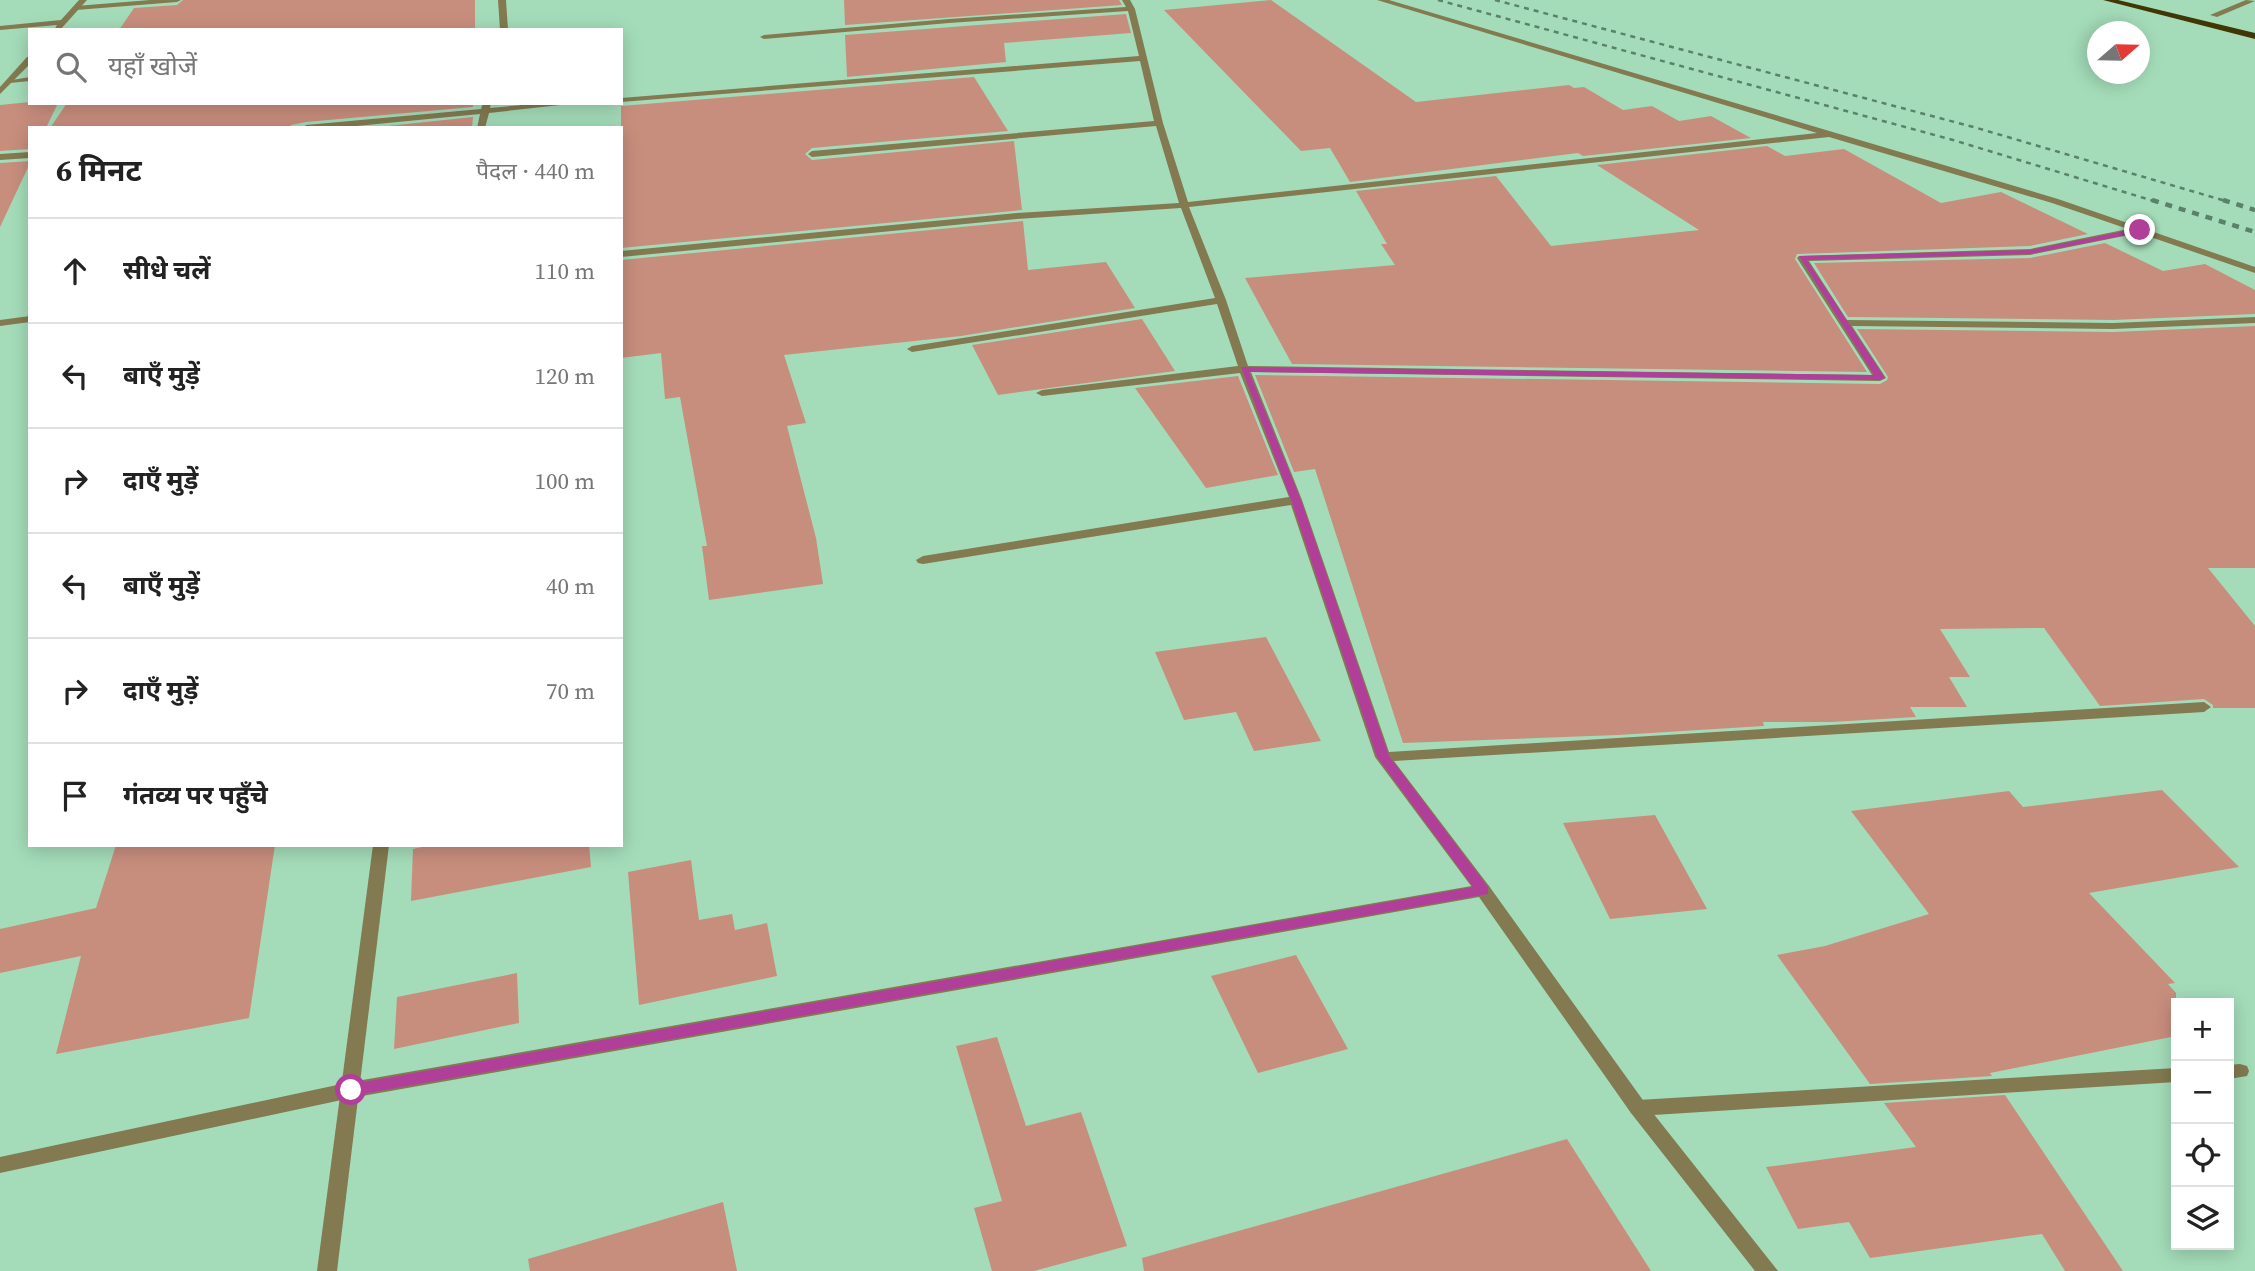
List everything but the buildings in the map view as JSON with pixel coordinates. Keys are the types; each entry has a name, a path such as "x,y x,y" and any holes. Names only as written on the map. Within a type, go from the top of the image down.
{"main road":[{"path":"2107,0 2255,36"},
{"path":"2153,0 2255,25"}],"street":[{"path":"58,28 83,0"},
{"path":"76,8 177,0"},
{"path":"502,0 504,28"},
{"path":"1381,0 2055,201 2255,270"},
{"path":"2214,15 2252,0"},
{"path":"764,37 1128,4 1184,205 1221,300 1244,369 1296,500 1383,757 1483,890 1638,1108 1768,1271"},
{"path":"0,28 63,22"},
{"path":"623,100 1144,58"},
{"path":"0,92 5,81 28,61"},
{"path":"5,81 28,79"},
{"path":"323,126 486,107 530,105"},
{"path":"481,126 486,107"},
{"path":"812,154 1159,123"},
{"path":"623,254 1017,216 1184,205 1829,134"},
{"path":"0,158 28,155"},
{"path":"1042,393 1244,369 1880,378 1802,258 2030,252 2140,230"},
{"path":"912,349 1221,300"},
{"path":"0,323 28,319"},
{"path":"1846,323 2113,326 2255,320"},
{"path":"923,560 1296,500"},
{"path":"1383,757 2204,707"},
{"path":"327,1271 381,847"},
{"path":"0,1165 351,1090 1483,890"},
{"path":"1638,1108 2171,1075"}],"railway":[{"path":"1438,0 1953,140 2157,202"},
{"path":"1495,0 1977,128 2229,202"},
{"path":"2152,200 2255,232"},
{"path":"2223,200 2255,210"}],"route":[{"path":"351,1090 1483,890 1383,757 1296,500 1244,369 1880,378 1802,258 1979,252 2008,254 2140,230"}]}
